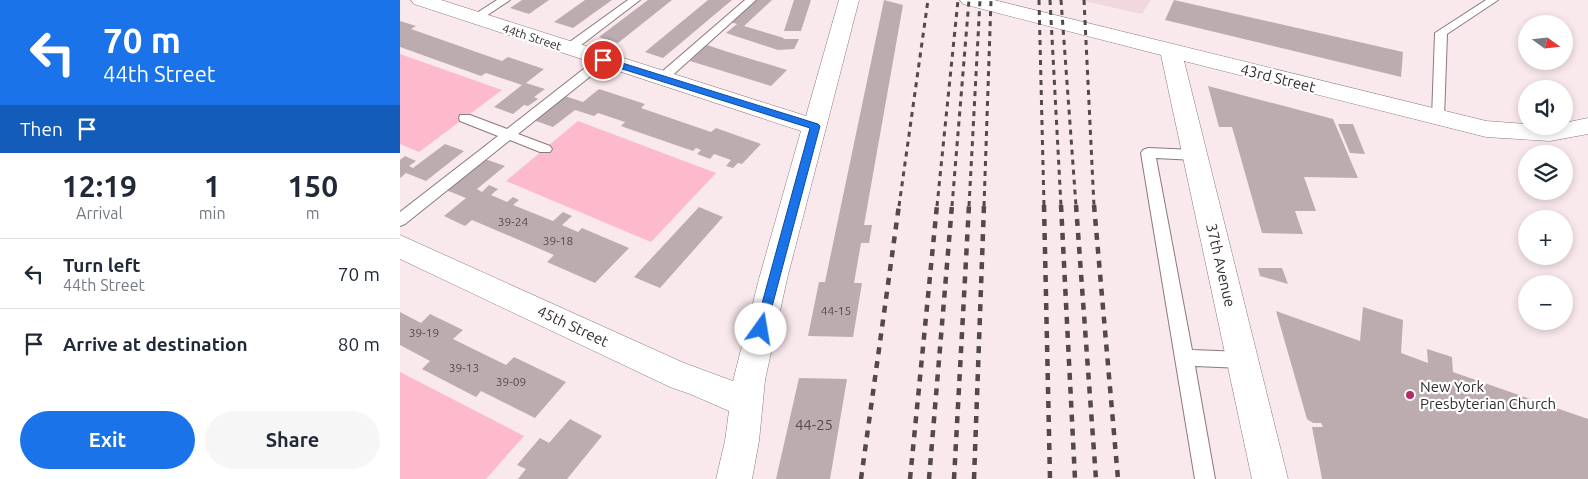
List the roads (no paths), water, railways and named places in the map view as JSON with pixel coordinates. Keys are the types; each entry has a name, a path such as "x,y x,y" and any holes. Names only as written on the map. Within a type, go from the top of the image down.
{"street":[{"name":"44th Street","path":"421,0 661,79 815,126"},
{"path":"734,479 742,441 749,380 773,279 849,0"},
{"name":"43rd Street","path":"970,0 1486,129 1543,134 1588,126"},
{"name":"37th Avenue","path":"1171,51 1270,479"},
{"name":"45th Street","path":"400,246 681,377 694,380 746,404"}],"lane":[{"path":"476,18 505,0"},
{"path":"568,49 635,0"},
{"path":"661,79 751,0"},
{"path":"1438,118 1441,32 1494,0"},
{"path":"400,220 603,60"},
{"path":"465,118 545,149"},
{"path":"1195,154 1148,153 1205,479"},
{"path":"1185,358 1243,360"}],"railway":[{"path":"899,206 928,0"},
{"path":"937,206 958,0"},
{"path":"952,206 969,0"},
{"path":"969,206 980,0"},
{"path":"984,206 991,0"},
{"path":"1039,0 1044,206"},
{"path":"1050,0 1061,206"},
{"path":"1061,0 1076,206"},
{"path":"1084,0 1094,206"},
{"path":"861,479 899,205"},
{"path":"910,479 937,205"},
{"path":"929,479 952,205"},
{"path":"954,479 969,205"},
{"path":"974,479 984,205"},
{"path":"1044,205 1050,479"},
{"path":"1061,205 1075,479"},
{"path":"1076,205 1096,479"},
{"path":"1094,205 1118,479"}],"place":[{"name":"New York Presbyterian Church","path":"1410,395"}]}
